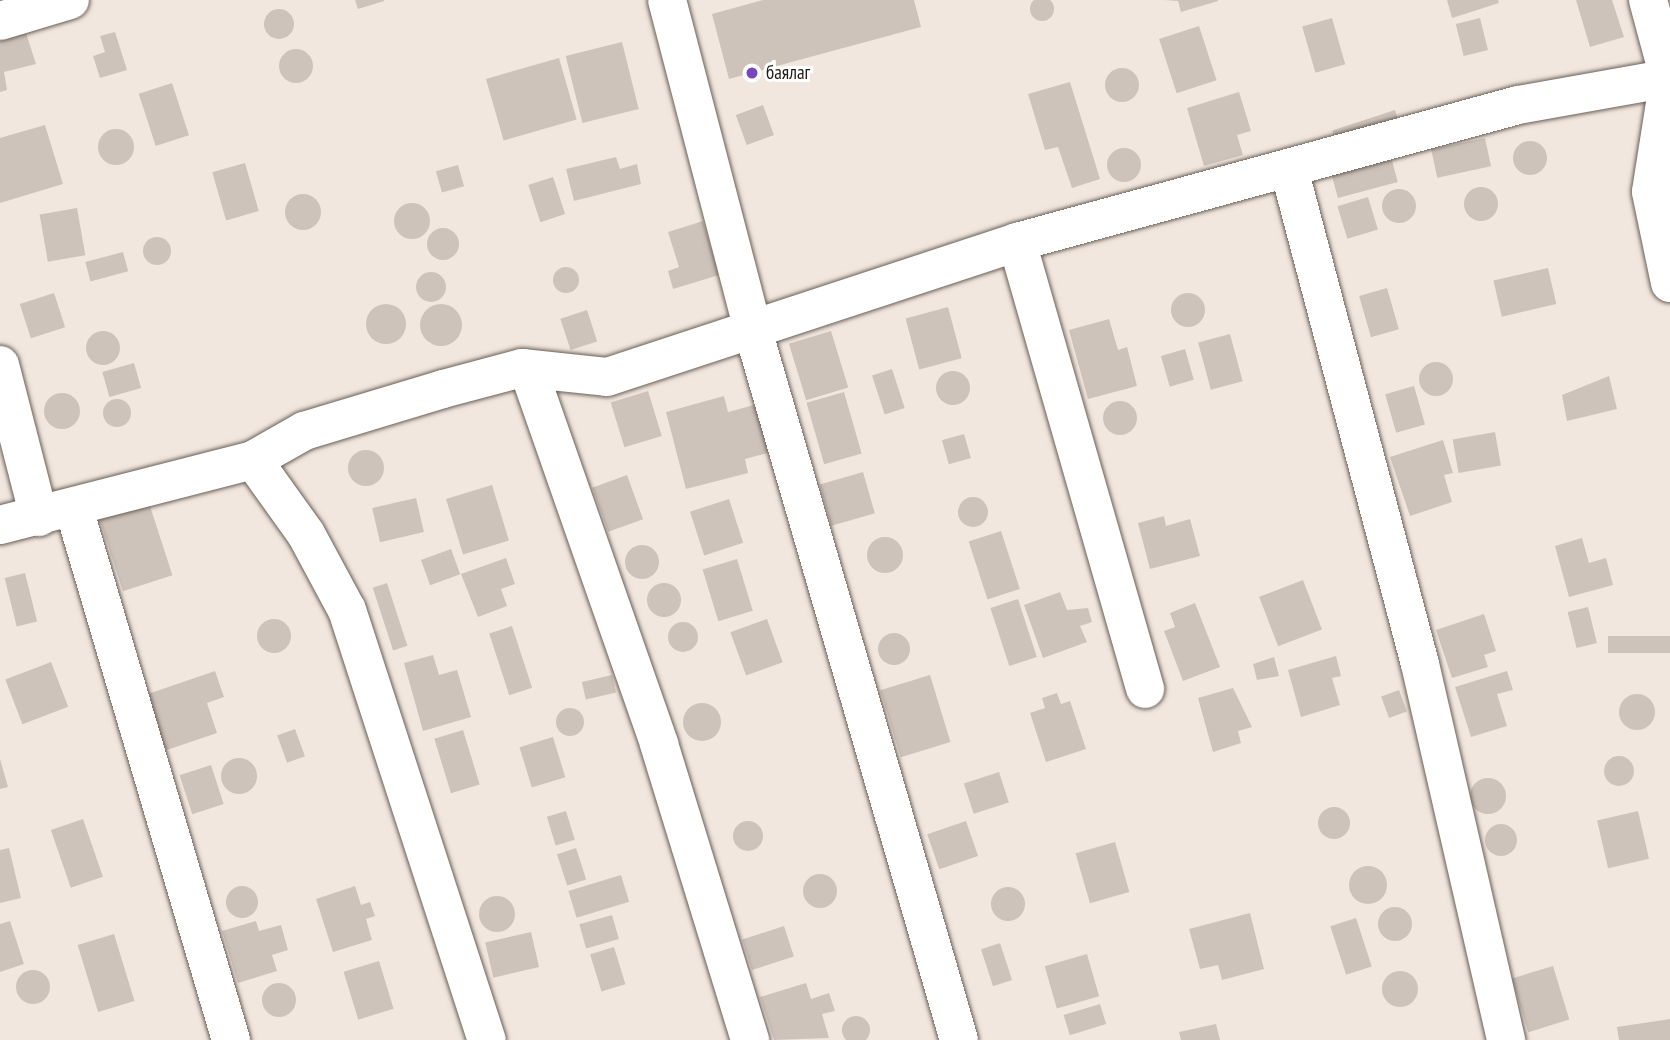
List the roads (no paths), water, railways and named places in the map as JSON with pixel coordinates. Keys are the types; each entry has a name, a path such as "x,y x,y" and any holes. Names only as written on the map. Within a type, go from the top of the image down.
{"street":[{"path":"0,21 70,0"},
{"path":"667,0 752,327 958,1040"},
{"path":"1648,0 1668,100 1651,192 1670,283"},
{"path":"0,525 56,513 253,460 326,423 522,368 529,372 607,377 752,327 1017,242 1518,105 1668,100"},
{"path":"1289,169 1420,664 1506,1040"},
{"path":"1017,242 1145,689"},
{"path":"0,365 56,513 231,1040"},
{"path":"529,372 659,744 750,1040"},
{"path":"253,460 306,534 346,610 487,1040"}],"place":[{"name":"баялаг","path":"752,73"}]}
